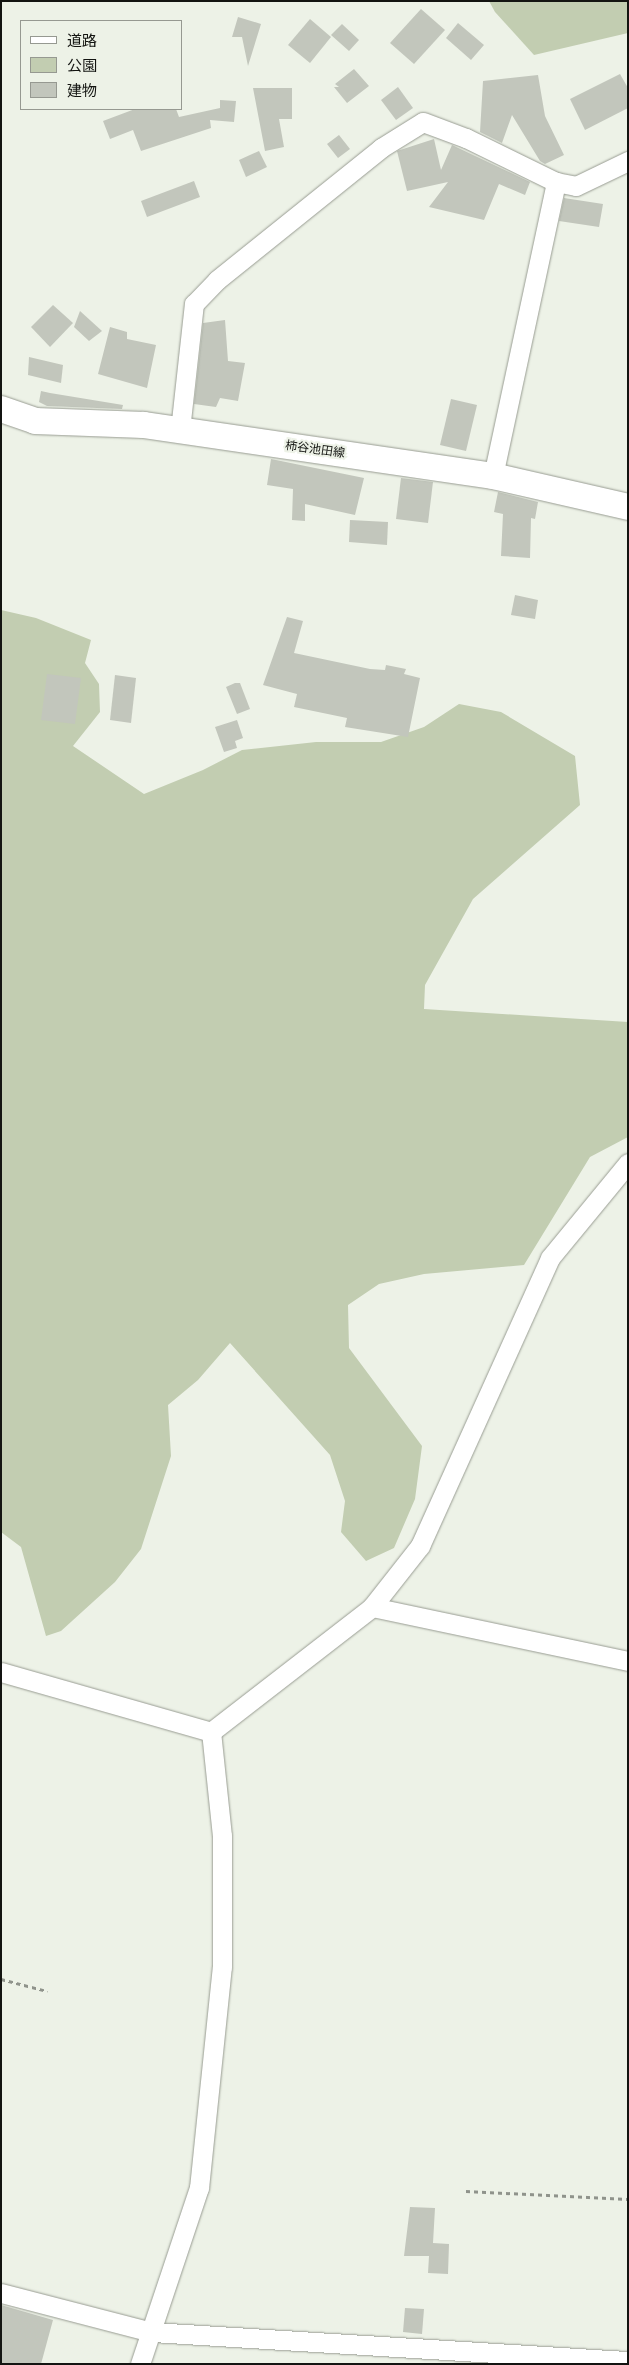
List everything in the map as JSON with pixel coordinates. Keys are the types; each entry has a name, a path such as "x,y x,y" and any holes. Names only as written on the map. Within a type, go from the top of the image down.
{"main road":[{"name":"柿谷池田線","path":"1,408 35,422 144,425 493,476 628,506"}],"street":[{"path":"180,430 194,304 217,280 381,148 423,122 466,138 556,182 576,186 628,161"},
{"path":"493,476 556,182"},
{"path":"211,1732 372,1607 420,1546 550,1258 628,1163"},
{"path":"372,1607 628,1661"},
{"path":"1,1672 211,1732"},
{"path":"140,2364 199,2188 221,1976 222,1836 211,1732"},
{"path":"1,2293 152,2332 628,2362"}],"path":[{"path":"1,1979 47,1991"},
{"path":"466,2191 628,2199"}],"green space":[{"path":"489,1 628,1 628,33 534,55 495,12"},
{"path":"1,610 36,618 91,640 85,663 99,684 100,712 73,746 144,794 203,770 242,750 316,742 381,742 424,727 459,704 501,712 575,756 580,805 473,899 425,985 424,1009 628,1022 628,1137 590,1157 524,1265 424,1274 379,1284 348,1305 349,1348 422,1446 415,1499 394,1548 366,1561 341,1532 345,1501 330,1455 230,1343 198,1380 168,1405 171,1456 141,1549 115,1582 61,1631 46,1636 21,1547 1,1532"}],"building":[{"path":"421,9 445,30 414,64 390,43"},
{"path":"238,17 261,24 248,66 242,37 232,37"},
{"path":"310,19 331,37 310,63 288,45"},
{"path":"458,23 484,45 471,60 446,38"},
{"path":"342,24 359,40 349,51 331,35"},
{"path":"354,69 369,86 347,103 334,87 339,87 335,84"},
{"path":"620,74 628,88 628,108 585,130 570,99"},
{"path":"538,75 545,116 564,155 545,164 540,161 512,115 502,143 480,132 483,81"},
{"path":"398,87 413,108 396,120 381,100"},
{"path":"253,88 292,88 292,119 279,119 284,147 265,151"},
{"path":"220,100 236,101 234,122 210,120 211,128 141,151 133,130 110,139 103,121 132,110 176,110 179,117 220,108"},
{"path":"339,135 350,149 338,158 327,144"},
{"path":"434,139 441,170 452,145 530,182 525,195 499,184 484,220 429,207 448,182 407,191 397,151"},
{"path":"259,151 267,167 246,177 239,160"},
{"path":"194,181 200,197 147,217 141,201"},
{"path":"564,198 603,204 599,227 559,221"},
{"path":"53,305 73,323 50,347 31,327"},
{"path":"80,311 102,331 89,341 74,327"},
{"path":"225,320 228,361 245,363 238,401 220,398 216,407 194,404 203,323"},
{"path":"110,327 127,332 127,339 156,345 147,388 98,374"},
{"path":"29,357 63,365 61,383 28,375"},
{"path":"41,391 123,405 122,409 47,406 39,402"},
{"path":"451,399 477,405 466,451 440,445"},
{"path":"271,459 364,478 355,515 305,504 305,521 292,520 293,489 267,485"},
{"path":"401,478 433,482 428,523 396,519"},
{"path":"498,492 538,502 535,519 531,518 530,558 501,556 503,514 494,512"},
{"path":"350,520 388,522 387,545 349,542"},
{"path":"515,595 538,600 535,619 511,615"},
{"path":"287,617 303,621 294,653 370,669 385,670 386,665 406,669 404,674 420,678 408,737 345,727 347,718 294,707 297,694 263,685"},
{"path":"47,674 81,678 75,724 41,720"},
{"path":"115,675 136,678 131,723 110,720"},
{"path":"240,683 250,709 237,714 226,687"},
{"path":"237,720 243,738 235,741 237,748 224,752 215,727"},
{"path":"410,2207 435,2208 433,2243 449,2244 448,2274 428,2273 429,2256 404,2256"},
{"path":"1,2305 53,2320 41,2364 1,2364"},
{"path":"405,2308 424,2309 422,2334 403,2332"}]}
